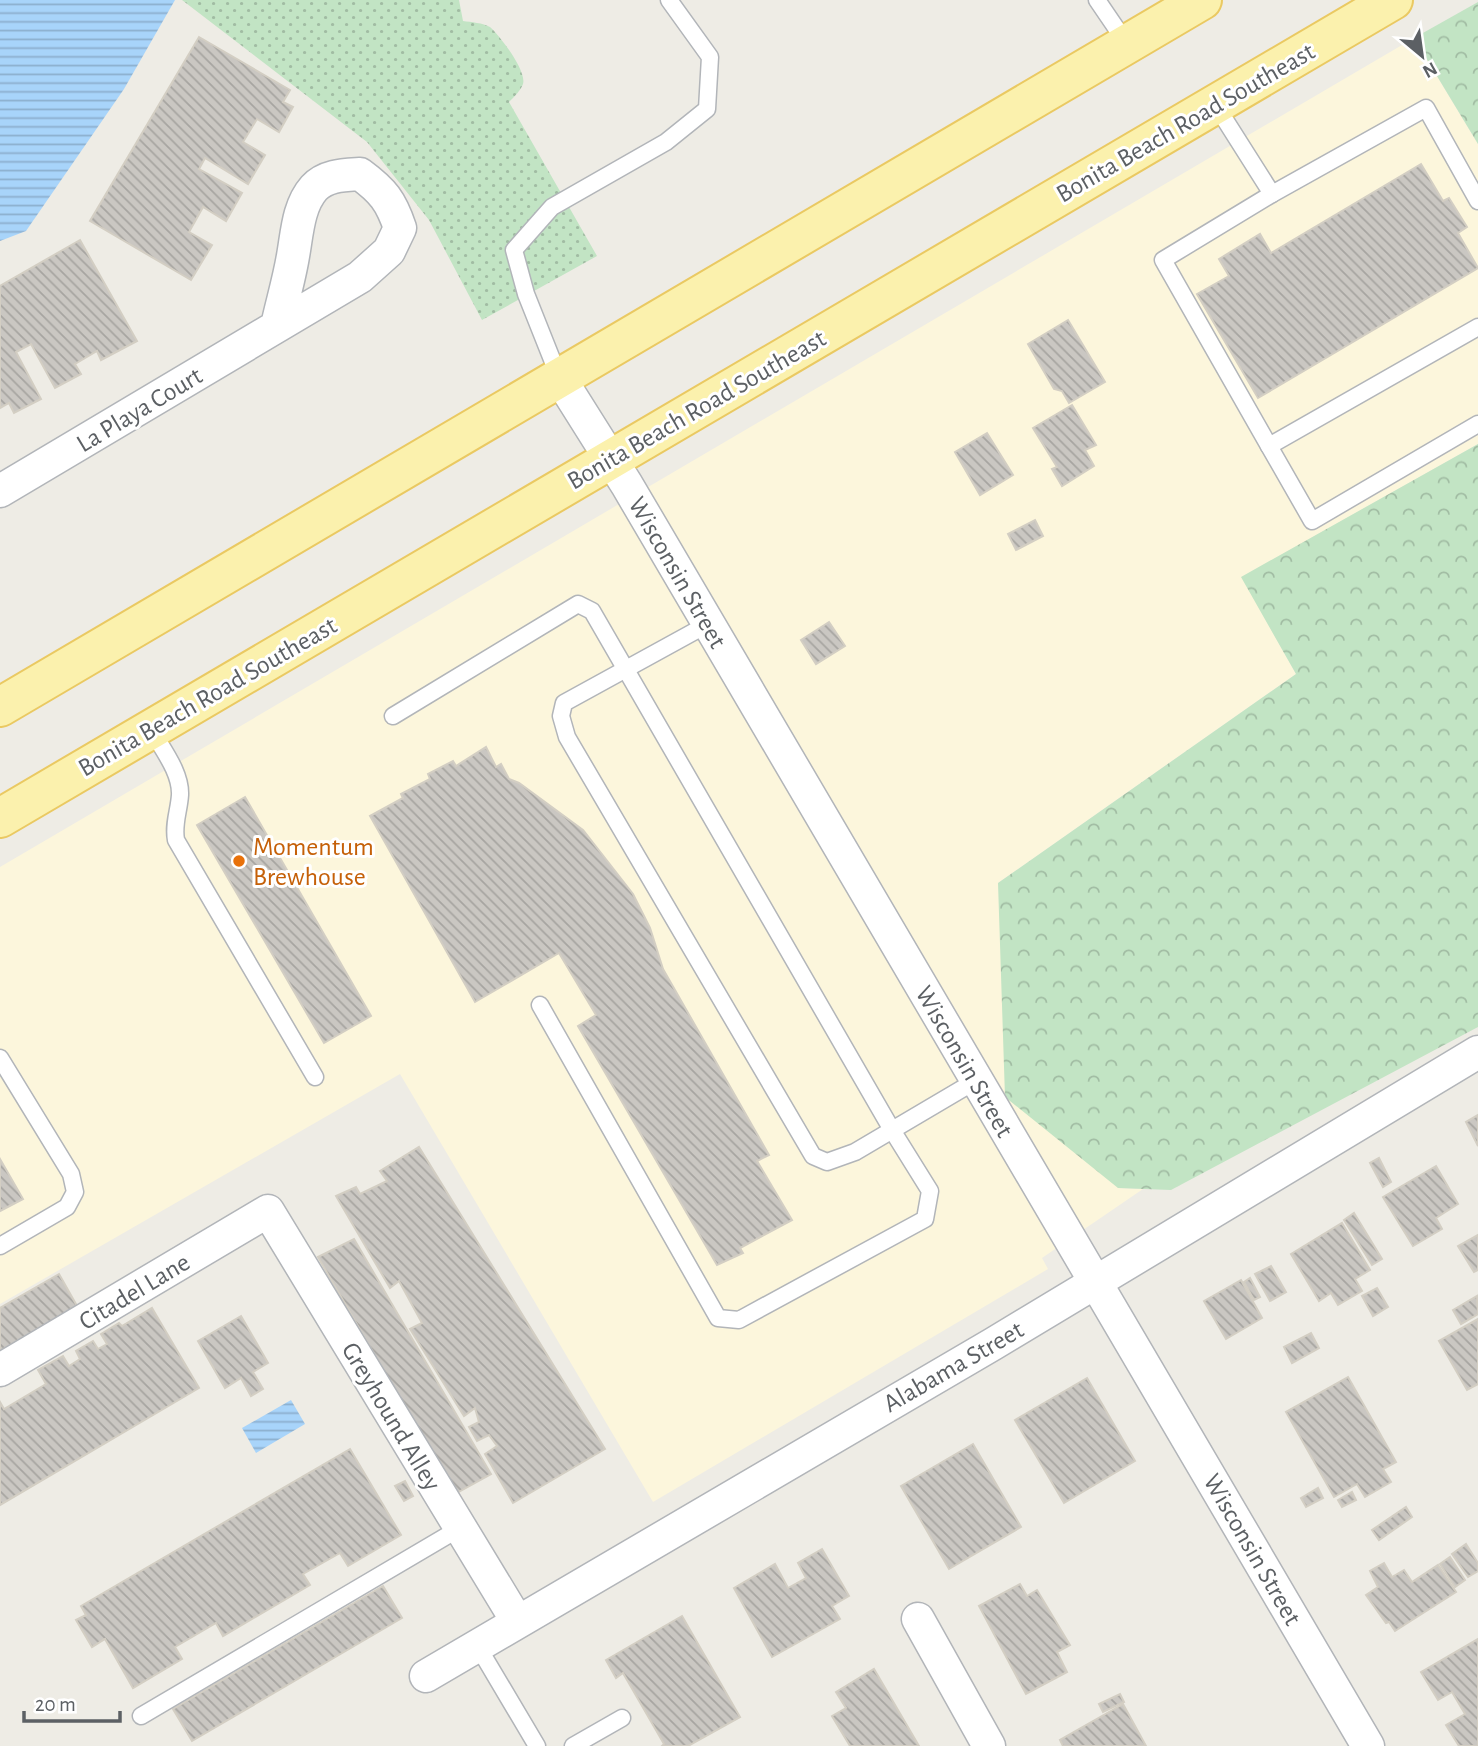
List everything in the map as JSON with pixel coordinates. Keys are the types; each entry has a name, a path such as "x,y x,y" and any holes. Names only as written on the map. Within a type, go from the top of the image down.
{"main road":[{"name":"Bonita Beach Road Southeast","path":"0,818 1393,0"},
{"path":"0,707 1127,44 1186,4"}],"street":[{"name":"La Playa Court","path":"0,491 360,277 389,251 400,228 392,206 380,190 360,174 333,177 315,188 304,206 296,230 277,326"},
{"name":"Wisconsin Street","path":"559,377 611,459 1368,1746"},
{"name":"Alabama Street","path":"426,1676 993,1344 1478,1052"},
{"name":"Citadel Lane","path":"0,1370 268,1212"},
{"name":"Greyhound Alley","path":"268,1212 517,1621"},
{"path":"918,1619 989,1746"}],"lane":[{"path":"559,377 526,294 514,250 552,207 666,142 707,109 710,57 669,0"},
{"path":"1097,0 1127,44"},
{"path":"1215,104 1272,194"},
{"path":"1478,201 1426,108 1272,194 1163,260 1312,521 1478,424"},
{"path":"1269,446 1478,327"},
{"path":"393,716 578,604 592,611 892,1130 930,1191 925,1219 739,1320 718,1318 540,1005"},
{"path":"708,624 564,703 561,716 567,737 813,1156 827,1163 855,1152 977,1080"},
{"path":"151,729 176,775 180,793 174,826 176,839 315,1077"},
{"path":"0,1058 71,1174 75,1192 67,1207 0,1246"},
{"path":"141,1716 460,1528"},
{"path":"477,1645 537,1746"},
{"path":"573,1746 622,1718"}],"shaded area":[{"path":"1414,38 1478,144 1478,444 1242,577 1296,674 998,883 1118,1188 1143,1189 1042,1258 1048,1269 653,1502 400,1074 0,1304 0,867"}],"green space":[{"path":"182,0 459,0 463,21 490,27 517,63 523,84 509,102 597,256 482,320 429,220 367,142"},
{"path":"1478,2 1478,144 1414,38"},
{"path":"1478,444 1478,1027 1171,1190 1118,1188 1005,1097 998,883 1296,674 1241,577"}],"water":[{"path":"0,0 175,0 124,89 26,231 0,241"},
{"path":"291,1400 305,1424 256,1453 242,1428"}],"building":[{"path":"199,37 290,90 283,102 293,107 279,132 257,119 243,142 265,155 248,184 205,158 199,169 242,193 226,221 203,207 189,232 212,245 191,280 90,221"},
{"path":"1421,164 1443,201 1449,198 1467,227 1458,233 1478,268 1258,398 1197,294 1229,276 1219,259 1260,234 1271,253"},
{"path":"80,240 137,341 101,360 97,351 75,364 81,374 55,388 31,344 16,352 41,399 14,413 9,403 0,408 0,286"},
{"path":"1068,320 1105,382 1069,403 1062,391 1054,389 1028,344"},
{"path":"1072,405 1096,445 1085,450 1094,466 1062,486 1052,469 1057,467 1033,428"},
{"path":"987,433 1013,475 980,495 955,452"},
{"path":"1035,520 1043,536 1016,550 1008,534"},
{"path":"829,622 845,646 816,664 801,640"},
{"path":"486,747 496,767 501,764 509,779 519,783 583,830 633,894 650,928 663,969 769,1155 757,1161 792,1220 740,1248 743,1253 717,1265 578,1026 596,1015 559,953 475,1002 370,816 403,798 401,794 430,779 428,774 453,761 456,766"},
{"path":"245,797 371,1016 324,1043 197,825"},
{"path":"1478,1115 1478,1146 1466,1122"},
{"path":"419,1147 605,1449 513,1503 485,1454 497,1446 489,1435 477,1441 469,1427 479,1422 475,1408 464,1416 410,1329 422,1323 399,1281 390,1288 336,1196 356,1187 360,1194 387,1181 380,1171"},
{"path":"1379,1158 1391,1182 1383,1187 1370,1163"},
{"path":"0,1159 23,1199 0,1211"},
{"path":"1436,1166 1458,1204 1436,1218 1442,1229 1413,1246 1383,1197"},
{"path":"1354,1213 1382,1259 1372,1265 1344,1220"},
{"path":"1342,1223 1370,1270 1355,1279 1362,1291 1338,1305 1331,1293 1319,1301 1291,1254"},
{"path":"1478,1235 1478,1270 1474,1272 1458,1246"},
{"path":"354,1239 491,1474 455,1494 318,1257"},
{"path":"1271,1266 1286,1292 1270,1301 1255,1274"},
{"path":"59,1274 77,1306 0,1351 0,1308"},
{"path":"1250,1278 1260,1297 1254,1300 1244,1282"},
{"path":"1241,1280 1262,1318 1226,1339 1204,1301"},
{"path":"1377,1288 1388,1307 1373,1316 1362,1296"},
{"path":"1477,1296 1478,1314 1461,1324 1453,1310"},
{"path":"152,1308 199,1388 0,1505 0,1402 4,1409 46,1384 38,1370 63,1356 69,1366 80,1359 76,1351 93,1341 98,1349 107,1344 101,1334 119,1323 122,1326"},
{"path":"241,1316 268,1363 253,1372 263,1389 251,1396 241,1378 225,1388 198,1341"},
{"path":"1478,1319 1478,1384 1467,1390 1439,1341"},
{"path":"1311,1333 1319,1348 1292,1363 1284,1347"},
{"path":"1348,1377 1396,1462 1383,1469 1391,1482 1365,1497 1357,1484 1334,1497 1286,1412"},
{"path":"1087,1378 1135,1461 1064,1503 1015,1420"},
{"path":"973,1444 1021,1527 949,1569 901,1486"},
{"path":"350,1449 401,1535 348,1566 340,1553 303,1574 310,1585 223,1636 216,1623 175,1647 182,1659 133,1688 105,1639 92,1647 76,1620 86,1615 81,1606"},
{"path":"405,1481 413,1496 404,1501 395,1486"},
{"path":"1318,1488 1323,1498 1306,1507 1301,1498"},
{"path":"1352,1492 1356,1500 1342,1507 1338,1500"},
{"path":"1406,1507 1412,1517 1379,1540 1372,1530"},
{"path":"1466,1544 1478,1563 1478,1571 1468,1577 1452,1554"},
{"path":"822,1549 849,1596 832,1606 840,1619 772,1657 734,1588 775,1564 788,1588 806,1578 798,1563"},
{"path":"1450,1557 1465,1580 1455,1587 1440,1564"},
{"path":"1384,1563 1392,1577 1404,1570 1412,1582 1438,1565 1456,1592 1395,1631 1366,1595 1378,1587 1370,1571"},
{"path":"1020,1584 1027,1596 1037,1590 1070,1645 1057,1652 1067,1672 1026,1694 979,1606"},
{"path":"383,1586 402,1618 192,1741 173,1709"},
{"path":"682,1616 740,1717 688,1746 662,1746 664,1744 623,1673 616,1678 606,1660"},
{"path":"1478,1639 1478,1746 1459,1746 1446,1725 1465,1714 1452,1692 1438,1700 1421,1672"},
{"path":"874,1669 919,1746 850,1746 832,1716 846,1708 836,1692"},
{"path":"1120,1694 1124,1702 1103,1712 1099,1704"},
{"path":"1123,1704 1146,1746 1063,1746 1060,1740"}],"place":[{"name":"Momentum Brewhouse","path":"239,861"}]}
